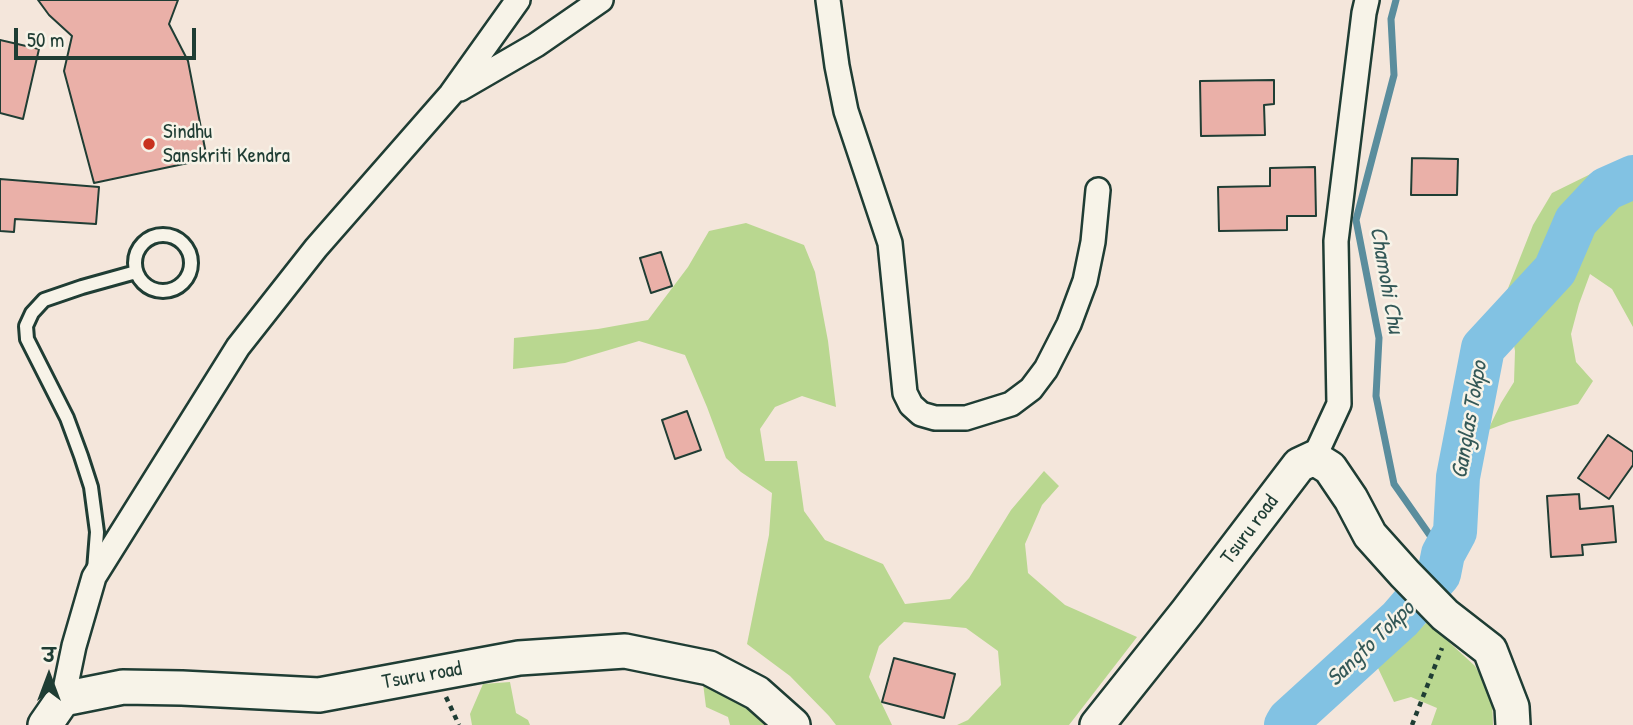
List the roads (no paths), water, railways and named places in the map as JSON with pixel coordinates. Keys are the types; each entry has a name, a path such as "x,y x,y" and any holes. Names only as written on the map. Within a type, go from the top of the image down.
{"main road":[{"path":"1314,458 1330,468 1351,499 1370,535 1405,575 1449,618 1490,650 1512,707 1513,725"},
{"name":"Tsuru road","path":"1097,725 1299,465 1314,458"},
{"name":"Tsuru road","path":"54,712 123,687 319,695 519,658 625,651 709,668 757,693 793,725"}],"street":[{"path":"54,712 94,577 239,347 316,248 451,94 518,0"},
{"path":"451,94 536,45 601,0"},
{"path":"828,0 846,111 890,243 905,393 911,405 921,414 935,418 966,418 1011,404 1031,389 1046,369 1069,324 1085,281 1093,242 1098,190"},
{"path":"1314,458 1339,404 1336,241 1367,0"}],"lane":[{"path":"160,235 173,236 184,243 191,254 192,267 188,279 178,288 166,292 153,290 143,283 136,272 135,259 139,248 148,239 160,235"},
{"path":"94,577 97,532 91,488 67,418 27,339 26,326 32,313 44,300 136,272"}],"waterway":[{"name":"Chamohi Chu","path":"1396,0 1391,19 1394,75 1356,220 1379,338 1376,396 1394,484 1443,554"},
{"name":"Ganglas Tokpo","path":"1286,725 1400,619 1439,574 1443,554 1455,532 1458,477 1483,348 1555,270 1576,221 1606,189 1633,177"}],"place":[{"name":"Sindhu Sanskriti Kendra","path":"149,144"}],"water label":[{"name":"Sangto Tokpo","path":"1371,644"}]}
